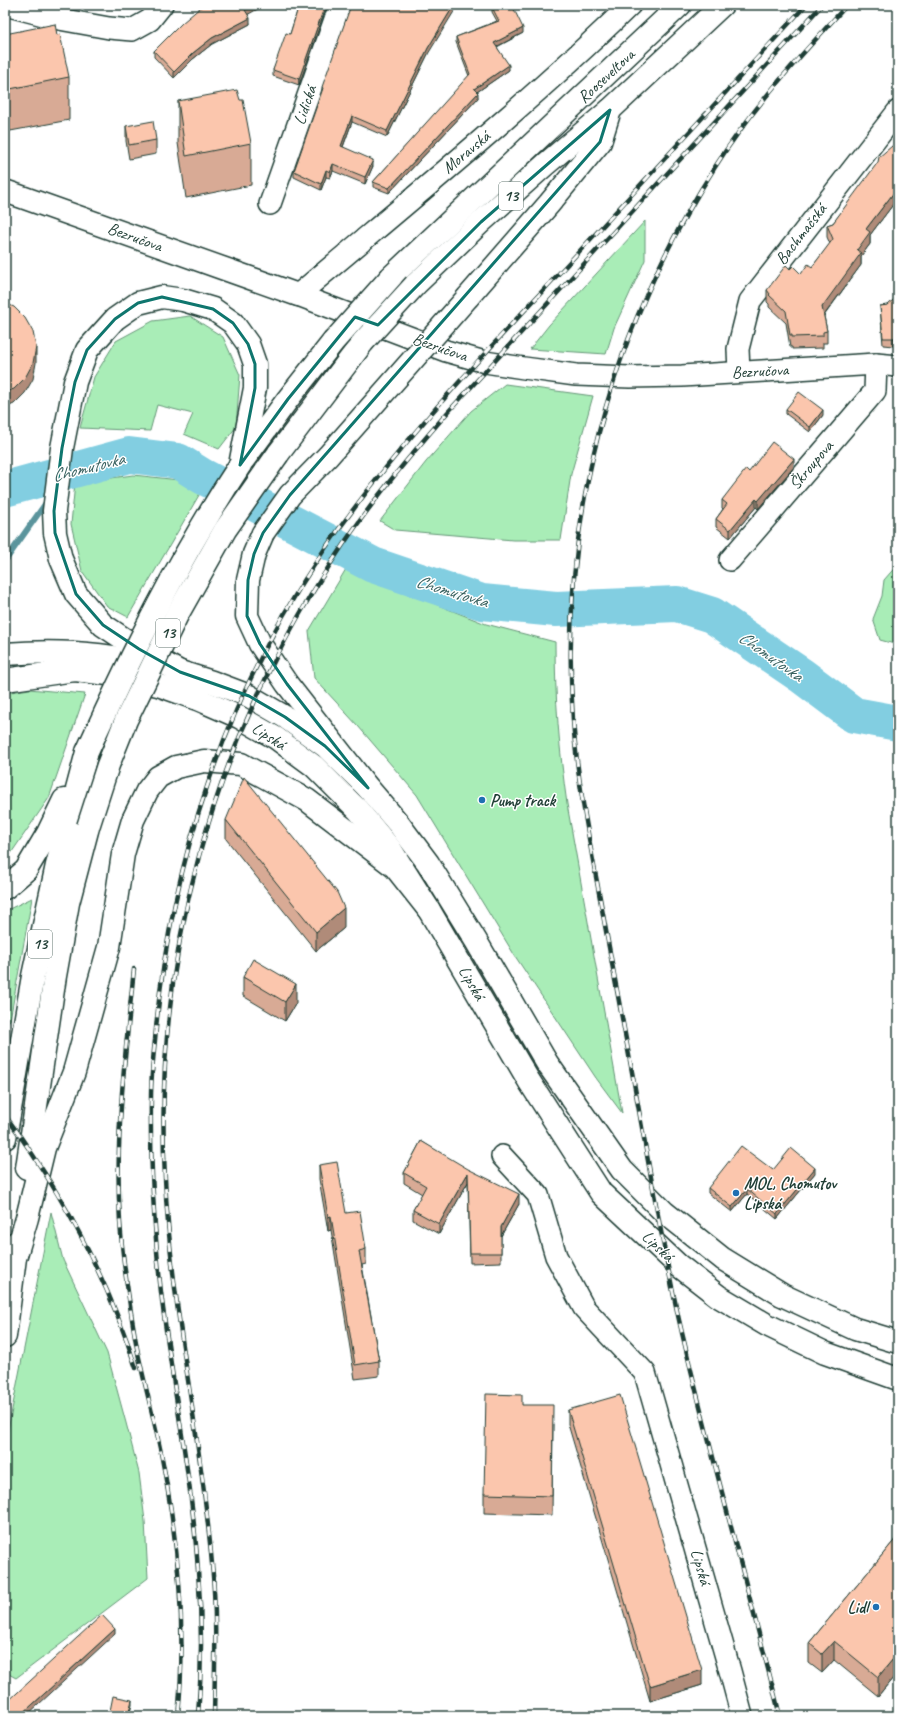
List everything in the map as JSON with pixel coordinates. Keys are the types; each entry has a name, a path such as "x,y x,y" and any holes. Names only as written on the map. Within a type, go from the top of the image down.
{"main road":[{"name":"Rooseveltova","path":"240,465 288,399 333,342 390,277 463,207 531,147 680,5"},
{"name":"13","path":"5,1336 55,976 68,903 88,827 108,765 126,720 177,615 225,530 278,454 363,342 415,285 487,217 546,164 610,110 722,5"},
{"path":"368,788 287,684 260,644 247,616 248,580 254,554 263,533 290,495 328,456 468,297 549,204 600,142 610,110"},
{"name":"Bezručova","path":"5,190 298,295"},
{"path":"180,672 139,650 103,625 76,594 61,559 55,533 54,511 62,448 75,382 87,350 115,319 138,303 162,297 183,300 213,309 233,323 248,344 255,364 255,388 240,465"},
{"name":"13","path":"5,1138 32,983 56,865 87,752 163,593 210,511 240,465"},
{"name":"Lipská","path":"5,654 34,652 86,653 122,658 180,672 249,696 285,717 325,746 368,788 398,823 428,863 476,941 547,1063 622,1170 664,1212 723,1259 782,1295 811,1309 855,1329 898,1342"},
{"path":"5,680 75,670"},
{"name":"Lipská","path":"5,671 75,670 116,675 158,685 200,700 239,717 276,738 314,766 358,810 389,847 429,910 529,1081 601,1193 678,1264 718,1296 767,1325 826,1353 898,1379"},
{"path":"5,888 26,870 48,833 87,752"},
{"path":"16,1255 27,1218 44,1148 74,1072 109,947 123,854 133,820 147,791 158,777 176,767 204,761 241,764 307,800 395,867 429,910"}],"street":[{"path":"5,5 59,19 109,28 132,30 150,20 162,5"},
{"name":"Lidická","path":"270,204 340,5"},
{"name":"Moravská","path":"298,295 514,112 582,52 630,5"},
{"name":"Bachmačská","path":"739,372 738,349 750,300 898,111"},
{"name":"Bezručova","path":"298,295 446,351 485,362 576,375 630,377 876,364 898,366"},
{"name":"Škroupova","path":"730,560 874,391 876,364"},
{"name":"Lipská","path":"502,1156 538,1195 556,1256 584,1308 645,1373 742,1716"}],"highlighted area":[{"path":"610,110 600,142 290,495 263,533 254,554 248,580 247,616 260,644 287,684 368,788 325,746 285,717 249,696 180,672 139,649 103,625 76,594 55,533 54,511 62,448 75,382 87,350 115,319 138,303 162,297 213,309 233,323 248,344 255,364 255,388 240,465 288,399 355,317 378,325 481,222"}],"green space":[{"path":"645,221 645,260 614,328 606,354 530,349 549,325"},
{"path":"190,316 223,337 240,375 236,427 219,449 184,434 193,414 157,405 150,431 80,428 94,377 116,341 153,321"},
{"path":"505,384 593,396 571,474 561,540 513,540 395,530 380,521 426,462 471,411"},
{"path":"133,475 179,480 202,490 128,617 107,606 82,571 71,524 75,483"},
{"path":"898,564 898,645 880,640 873,619 882,596 884,580"},
{"path":"346,569 486,624 555,642 558,723 567,804 622,1113 596,1078 515,956 417,795 358,726 314,678 309,631"},
{"path":"29,689 85,694 49,798 5,862 5,693"},
{"path":"32,898 10,1020 5,1025 5,911"},
{"path":"51,1212 63,1260 107,1353 126,1423 139,1473 145,1521 148,1578 16,1678 5,1672 5,1445"}],"building":[{"path":"205,5 254,5 245,10 250,18 212,38 193,53 174,72 154,51 182,23"},
{"path":"299,5 325,5 299,79 273,70 286,33 290,34"},
{"path":"351,5 454,5 428,48 387,131 352,116 341,146 373,160 365,177 333,164 330,172 326,170 321,184 294,171"},
{"path":"497,5 512,5 523,28 494,43 509,65 474,89 478,93 389,188 373,182 470,74 456,37 499,21 492,7"},
{"path":"55,24 57,35 60,34 69,77 5,90 5,34"},
{"path":"237,90 240,100 243,100 251,143 186,156 178,101"},
{"path":"153,121 156,140 129,145 126,126"},
{"path":"898,141 898,193 895,191 866,229 870,232 857,250 861,253 822,307 827,331 823,332 823,336 792,337 792,335 790,335 786,311 769,295 770,294 767,290 786,265 790,269 793,266 801,274 808,264 812,267 833,239 827,225 833,223 878,162 879,157"},
{"path":"898,296 898,337 883,338 880,306 888,305"},
{"path":"5,303 14,307 25,318 33,332 36,347 33,363 25,378 14,389 5,392"},
{"path":"799,392 823,410 810,427 786,409"},
{"path":"772,442 794,459 758,501 756,499 730,530 716,519 727,504 722,500 746,469 749,472"},
{"path":"244,777 337,892 344,908 316,932 226,820"},
{"path":"253,959 296,984 285,1002 243,977"},
{"path":"421,1141 468,1169 519,1194 501,1227 501,1253 470,1253 468,1173 439,1224 413,1210 426,1186 404,1173"},
{"path":"741,1146 773,1170 791,1148 815,1168 777,1214 747,1189 732,1207 708,1188"},
{"path":"337,1162 346,1213 360,1211 366,1249 359,1251 379,1361 355,1365 331,1216 328,1217 319,1165"},
{"path":"486,1394 522,1395 522,1405 553,1405 552,1496 484,1494"},
{"path":"620,1395 702,1670 650,1686 568,1410"},
{"name":"Lidl","path":"898,1536 898,1653 878,1677 834,1641 822,1654 809,1643"},
{"path":"102,1615 115,1629 21,1715 23,1716 5,1716 5,1704"},
{"path":"113,1696 132,1700 128,1716 109,1716"}],"waterway":[{"name":"Chomutovka","path":"5,489 129,455 178,461 202,476 373,565 482,602 556,609 677,604 712,615 802,676 854,715 898,723"},
{"path":"5,561 48,500"}],"railway":[{"path":"198,1716 201,1644 198,1571 187,1466 161,1292 154,1219 151,1084 162,975 174,910 189,846 208,784 231,722 258,663 289,605 324,550 352,510 413,435 477,362 806,5"},
{"path":"214,1716 214,1583 201,1467 173,1275 165,1178 164,1096 169,1014 181,934 199,856 224,778 254,703 291,630 333,560 374,502 448,412 822,5"},
{"path":"780,1716 691,1370 664,1249 583,802 573,720 571,646 574,574 584,502 599,432 620,363 646,296 678,230 729,145 777,83 847,5"},
{"path":"134,969 120,1116 120,1226 134,1330 161,1453 176,1551 182,1650 178,1716"},
{"path":"5,1115 45,1174 81,1236 111,1301 136,1368"}],"place":[{"name":"Pump track","path":"482,800"},
{"name":"MOL, Chomutov Lipská","path":"736,1193"},
{"name":"Lidl","path":"876,1607"}]}
